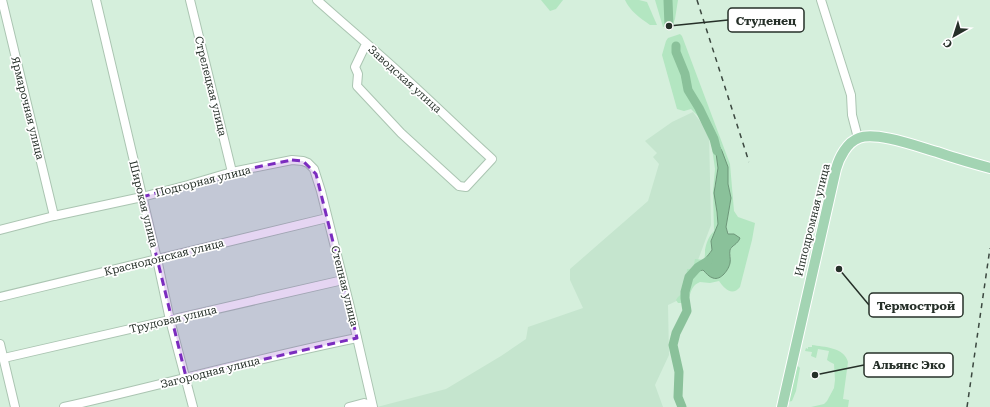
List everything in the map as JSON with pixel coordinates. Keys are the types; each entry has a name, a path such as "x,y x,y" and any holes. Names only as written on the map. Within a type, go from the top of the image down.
{"main road":[{"path":"858,138 875,136 900,141 990,168"},
{"name":"Ипподромная улица","path":"782,407 838,162 846,149 858,138"}],"street":[{"name":"Ярмарочная улица","path":"2,0 54,216"},
{"name":"Широкая улица","path":"96,0 170,320 193,407"},
{"name":"Стрелецкая улица","path":"190,0 232,172"},
{"name":"Заводская улица","path":"317,0 403,76 492,159 466,187 459,186 418,149 357,86 358,74 355,67 366,44"},
{"path":"821,0 851,95 852,115 858,138"},
{"name":"Подгорная улица","path":"0,230 54,216 142,197 232,172 292,160 303,161 312,166"},
{"name":"Степная улица","path":"312,166 316,174 343,280 373,407"},
{"name":"Краснодонская улица","path":"0,297 327,218"},
{"name":"Трудовая улица","path":"4,358 343,280"},
{"name":"Загородная улица","path":"64,407 357,338"},
{"path":"0,344 15,407"},
{"path":"349,407 364,404 373,407"}],"highlighted area":[{"path":"292,160 303,161 316,174 357,338 186,377 142,197 232,172"}],"shaded area":[{"path":"541,0 563,0 556,9 550,11"},
{"path":"625,0 639,0 647,2 657,25 650,25 639,17 632,11"},
{"path":"655,0 678,0 673,24 663,27"},
{"path":"680,34 682,36 730,164 734,211 738,217 755,223 740,287 737,290 731,291 726,289 719,281 710,283 700,282 693,288 688,300 683,303 678,303 676,300 684,290 687,269 693,269 695,259 704,260 707,242 714,231 713,191 715,169 710,133 691,109 684,111 677,109 662,55 668,38","holes":["714,140 728,167 728,184 731,198 726,227 734,246 730,250 731,260 712,278 698,267 712,250 711,241 718,224 714,189 718,168 713,144"]},
{"path":"693,112 709,133 711,225 687,296 668,305 669,355 655,385 663,407 377,407 446,389 526,339 528,327 583,308 570,280 570,269 648,201 659,164 653,157 657,153 645,141 672,122"},
{"path":"714,139 722,151 728,167 728,184 731,198 726,227 728,234 734,234 740,238 730,250 730,261 728,268 719,278 710,277 703,270 699,271 697,269 712,250 711,241 718,224 714,193 718,168 713,144"},
{"path":"812,345 828,347 842,353 846,357 848,362 843,399 849,400 848,407 811,407 824,404 827,401 834,388 835,380 834,364 827,360 829,351 818,349 816,358 811,356 812,352 805,351 806,348 808,349 808,347 812,347"},
{"path":"798,366 800,368 796,391 792,401 788,402 797,367"}],"waterway":[{"path":"668,0 669,26"},
{"path":"676,46 676,52 685,74 688,90 699,108 714,139 717,151"},
{"path":"682,407 678,397 679,372 673,345 676,333 687,311 685,292 689,277 698,267 708,261"}],"railway":[{"path":"697,0 749,162"},
{"path":"967,407 990,248"}],"place":[{"name":"Студенец","path":"669,26"},
{"name":"Термострой","path":"839,269"},
{"name":"Альянс Эко","path":"815,375"}]}
